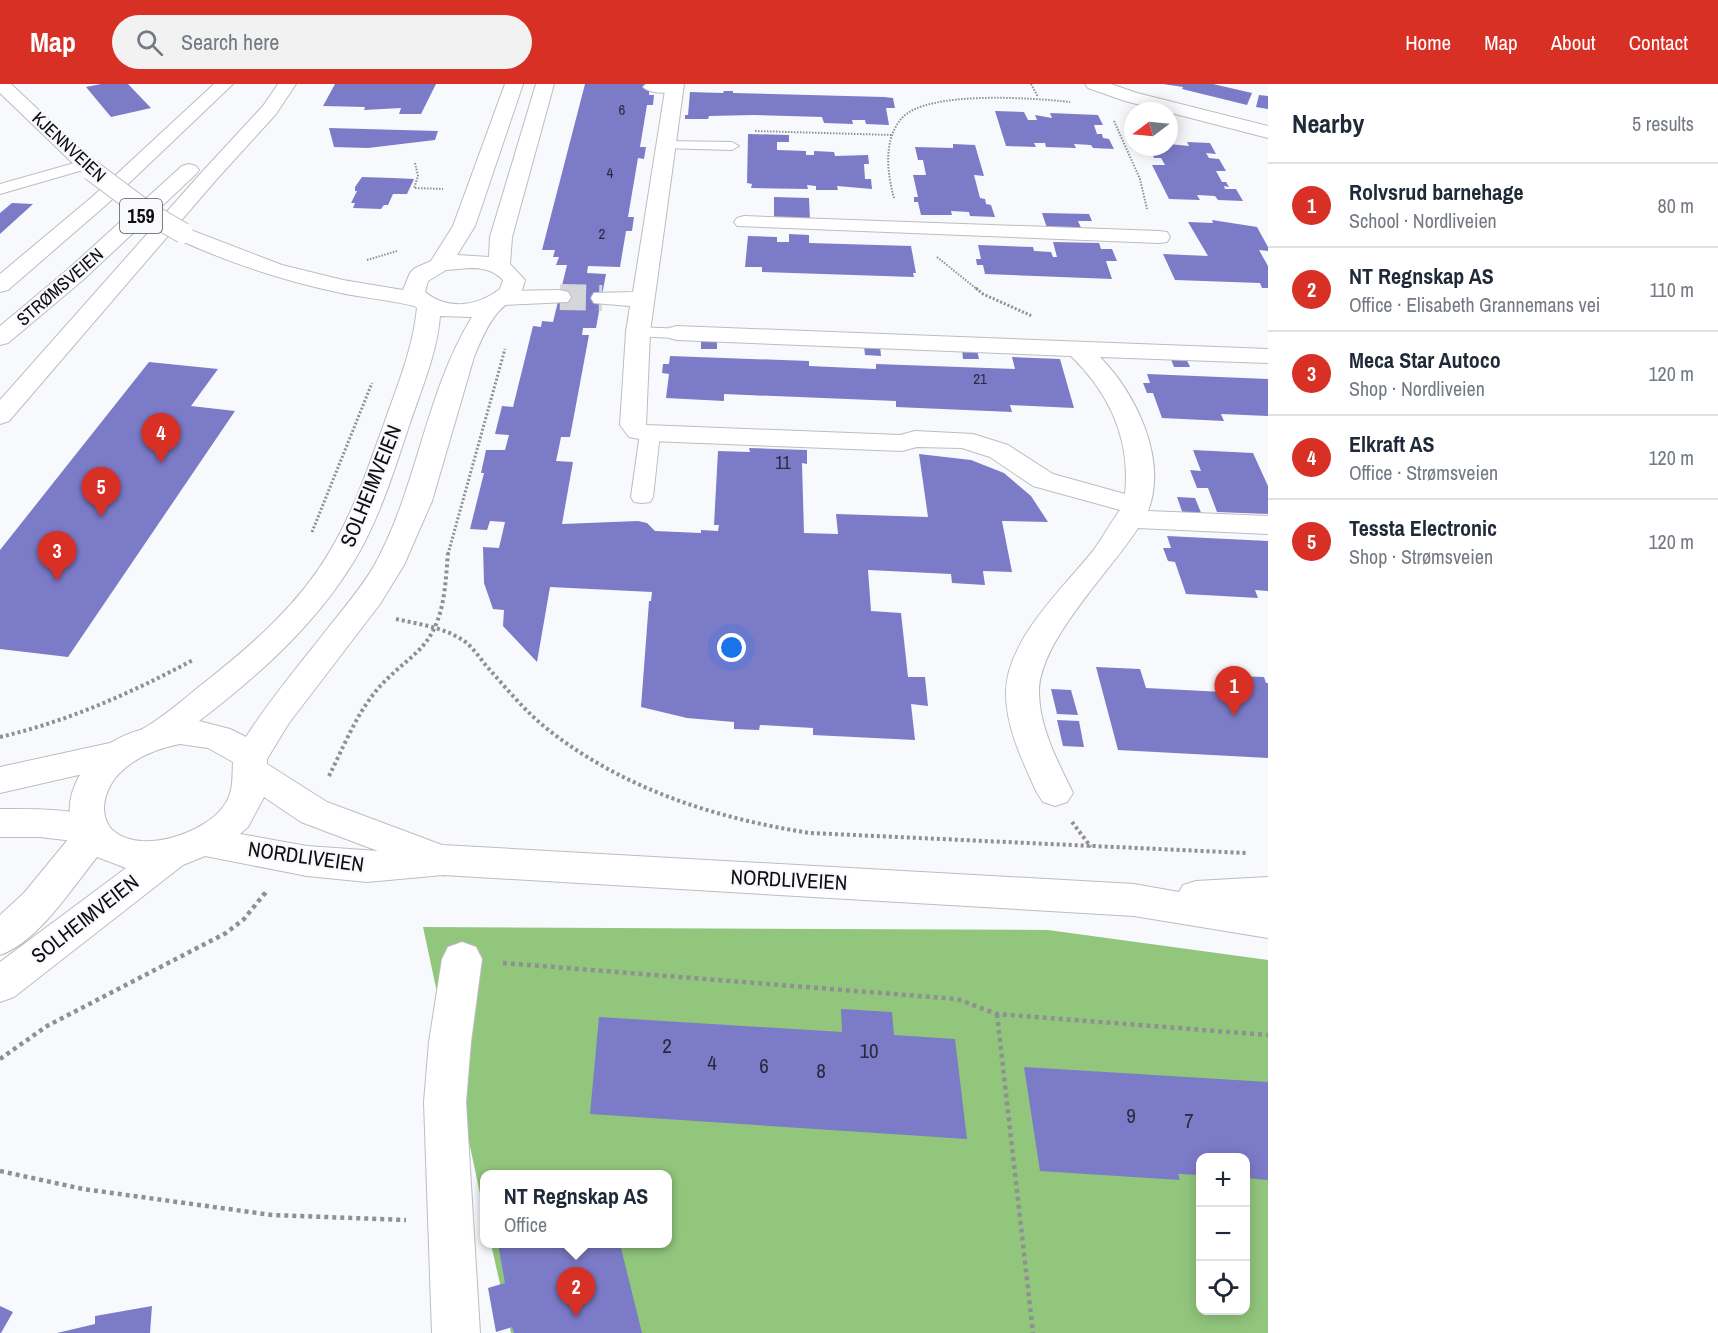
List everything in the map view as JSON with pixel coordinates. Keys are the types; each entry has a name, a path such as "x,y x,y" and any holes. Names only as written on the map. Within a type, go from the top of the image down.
{"main road":[{"name":"KJENNVEIEN","path":"1,84 88,167 147,213 183,233 261,267 333,285 384,291 445,309 465,310 561,290 469,261 381,273 304,277"},
{"name":"STRØMSVEIEN","path":"0,285 99,201 224,84"},
{"name":"STRØMSVEIEN","path":"0,338 158,201 210,151 272,84"},
{"path":"0,416 270,110 286,84"},
{"path":"435,267 448,253 464,226 514,84"},
{"path":"505,271 501,237 545,84"},
{"path":"1094,84 1131,97 1268,132"},
{"path":"674,86 638,332 633,424 638,431 650,434 902,443 915,439 964,440 999,451 1043,480 1132,512 1268,525"},
{"path":"744,222 1159,237"},
{"name":"SOLHEIMVEIEN","path":"158,735 233,677 270,644 304,609 336,565 358,525 383,462 427,332 424,302 414,294 416,280 435,267"},
{"name":"SOLHEIMVEIEN","path":"251,765 277,714 369,597 389,565 418,501 462,357 469,341 497,302 514,286 505,271"},
{"path":"603,291 643,292"},
{"path":"677,333 1268,356"},
{"path":"1055,793 1036,752 1026,715 1023,681 1031,654 1054,617 1132,512 1141,480 1137,447 1125,407 1107,376 1078,349"},
{"name":"NORDLIVEIEN","path":"443,860 314,812 251,765 238,746 222,737 191,732 158,735 119,754 101,771 89,791 86,811 92,832 104,844 134,855 188,848 367,867 443,860 1134,900 1268,922"},
{"path":"0,780 119,754"},
{"name":"NORDLIVEIEN","path":"188,848 223,830 237,817 247,801 252,786 251,765"},
{"path":"0,823 40,823 92,832"},
{"name":"SOLHEIMVEIEN","path":"0,939 37,904 92,832"},
{"name":"SOLHEIMVEIEN","path":"0,985 188,848"},
{"name":"NORDLIVEIEN","path":"1134,900 1268,892"},
{"path":"456,1333 445,1102 450,1042 462,959"}],"lane":[{"path":"650,87 674,86"},
{"path":"666,145 732,146"},
{"path":"0,189 88,167"},
{"path":"638,332 677,333"},
{"path":"642,497 650,434"}],"path":[{"path":"1030,84 1039,98"},
{"path":"1074,102 1039,98 978,99 926,105 907,114 892,135 887,168 895,200 911,228 934,255 975,289 1043,321 1066,337 1078,349"},
{"path":"1110,112 1140,179 1146,207 1159,237"},
{"path":"745,130 892,135"},
{"path":"415,163 418,168 418,179 414,188 447,189"},
{"path":"362,263 403,249"},
{"path":"327,779 363,709 376,691 422,647 436,627 444,600 449,547 505,348"},
{"path":"308,541 372,381"},
{"path":"395,619 436,627 464,641 545,727 580,753 618,776 652,792 723,817 765,828 810,833 1248,853"},
{"path":"0,737 31,731 97,708 198,657"},
{"path":"0,1059 47,1026 226,933 244,920 273,884"},
{"path":"462,959 957,999 997,1014 1268,1035"},
{"path":"997,1014 1032,1333"},
{"path":"0,1171 83,1189 272,1215 449,1222"}],"green space":[{"path":"423,927 1048,930 1268,960 1268,1333 511,1333 492,1248 672,1248 672,1170 480,1170 480,1193"}],"building":[{"path":"101,84 128,84 151,108 111,117 86,87"},
{"path":"335,84 436,84 421,114 399,114 401,108 364,110 365,107 323,106"},
{"path":"585,84 650,84 649,95 654,95 653,105 647,105 640,147 646,147 644,159 638,158 628,217 634,217 632,231 626,231 620,267 588,266 587,273 606,274 596,328 583,328 582,335 589,335 570,437 561,437 556,461 573,462 562,524 638,521 647,523 655,531 701,533 701,530 718,531 719,525 714,525 718,451 750,452 749,448 807,450 807,464 802,463 804,533 838,534 836,514 928,517 919,454 971,460 1004,473 1031,496 1048,522 1002,521 1012,572 983,571 985,585 952,583 951,574 868,570 871,611 901,613 908,677 925,677 928,706 911,704 915,740 813,735 813,728 760,725 759,730 734,729 734,722 687,718 641,707 649,601 651,601 652,592 550,587 537,662 503,626 504,610 493,609 484,583 483,547 499,548 505,522 490,521 487,530 470,529 484,473 481,473 486,450 505,450 509,435 495,434 502,406 513,407 533,326 541,327 542,321 553,322 567,265 556,265 559,257 553,257 555,250 542,250"},
{"path":"1163,84 1213,84 1252,93 1247,105 1182,89 1183,87"},
{"path":"724,91 884,97 893,98 895,108 886,108 889,125 866,124 865,120 852,120 853,124 824,123 822,117 753,115 685,119 685,115 688,115 690,92 723,93"},
{"path":"1259,95 1268,96 1268,109 1256,107"},
{"path":"995,111 1024,112 1028,120 1037,120 1035,115 1052,118 1050,113 1098,115 1103,125 1094,125 1097,134 1102,134 1103,138 1109,139 1114,149 1074,144 1076,148 1046,147 1045,143 1034,143 1036,147 1006,146"},
{"path":"329,128 438,131 435,140 368,148 334,147"},
{"path":"748,134 789,135 789,142 777,142 777,150 806,151 806,155 814,155 814,151 834,152 835,156 868,155 869,164 864,164 865,179 871,179 872,189 837,186 838,190 816,190 816,186 807,185 808,189 751,188 752,184 747,183"},
{"path":"1187,142 1210,143 1216,154 1206,153 1209,158 1219,159 1226,171 1216,171 1222,182 1226,182 1229,187 1224,186 1225,189 1236,189 1243,201 1218,200 1215,196 1197,195 1200,200 1169,199 1152,165 1165,165 1161,158 1153,156 1178,156 1178,145 1189,146"},
{"path":"953,144 975,145 984,176 974,175 980,198 985,199 986,204 991,205 995,217 970,216 969,212 951,211 952,215 921,215 918,202 914,202 914,197 918,197 913,175 926,175 923,160 918,160 915,147 953,148"},
{"path":"362,177 414,179 407,194 393,194 388,205 384,205 381,209 353,208 355,203 351,203 357,191 355,187"},
{"path":"774,197 809,198 810,220 774,219"},
{"path":"12,203 33,204 0,234 0,213"},
{"path":"1042,213 1089,214 1092,221 1078,221 1082,230 1047,228"},
{"path":"1212,220 1257,227 1268,247 1268,251 1259,250 1268,266 1268,288 1262,288 1260,283 1175,280 1163,254 1208,256 1188,222 1213,223"},
{"path":"789,234 809,235 809,243 911,246 916,273 913,273 914,277 762,272 762,267 745,267 748,236 777,237 777,242 789,242"},
{"path":"1053,242 1099,243 1101,249 1112,249 1117,261 1106,261 1112,279 985,274 983,265 977,265 976,259 981,259 978,245 1033,247 1034,251 1051,252 1053,257 1057,257"},
{"path":"701,340 717,340 717,349 701,349"},
{"path":"864,346 880,346 881,356 865,355"},
{"path":"962,349 977,350 979,359 963,359"},
{"path":"670,356 809,361 809,366 876,369 876,364 1015,369 1012,357 1060,359 1074,408 1010,405 1012,412 896,407 896,401 724,394 724,401 666,398 669,374 662,373 663,364 669,364"},
{"path":"1170,357 1186,358 1190,367 1174,367"},
{"path":"149,362 218,369 191,406 235,411 68,657 0,649 0,550"},
{"path":"1147,374 1268,379 1268,416 1221,414 1224,421 1162,418 1153,393 1147,393 1143,383 1150,383"},
{"path":"1193,450 1253,453 1268,486 1268,514 1217,512 1208,488 1197,488 1190,470 1201,471"},
{"path":"1177,497 1195,498 1202,515 1183,514"},
{"path":"1167,536 1268,541 1268,591 1255,590 1258,598 1186,594 1175,562 1168,561 1163,548 1171,548"},
{"path":"1096,667 1140,669 1146,688 1242,693 1235,676 1264,677 1268,683 1268,758 1118,750"},
{"path":"1051,689 1071,690 1078,715 1057,714"},
{"path":"1057,720 1079,721 1084,747 1063,746"},
{"path":"841,1009 892,1012 894,1035 955,1039 967,1139 590,1114 599,1017 842,1032"},
{"path":"1024,1067 1268,1082 1268,1180 1250,1178 1250,1153 1196,1153 1196,1175 1178,1174 1180,1180 1040,1171"},
{"path":"499,1248 621,1248 642,1333 514,1333 512,1327 496,1332 488,1288 505,1283"},
{"path":"0,1306 13,1312 1,1333 0,1333"},
{"path":"152,1306 150,1333 57,1333 95,1324 95,1316"}],"tunnel":[{"path":"560,297 602,298"}],"place":[{"name":"Elkraft AS","path":"161,463"},
{"name":"Tessta Electronic","path":"101,517"},
{"name":"Meca Star Autoco","path":"57,581"},
{"name":"Rolvsrud barnehage","path":"1234,716"},
{"name":"NT Regnskap AS","path":"576,1317"}]}
